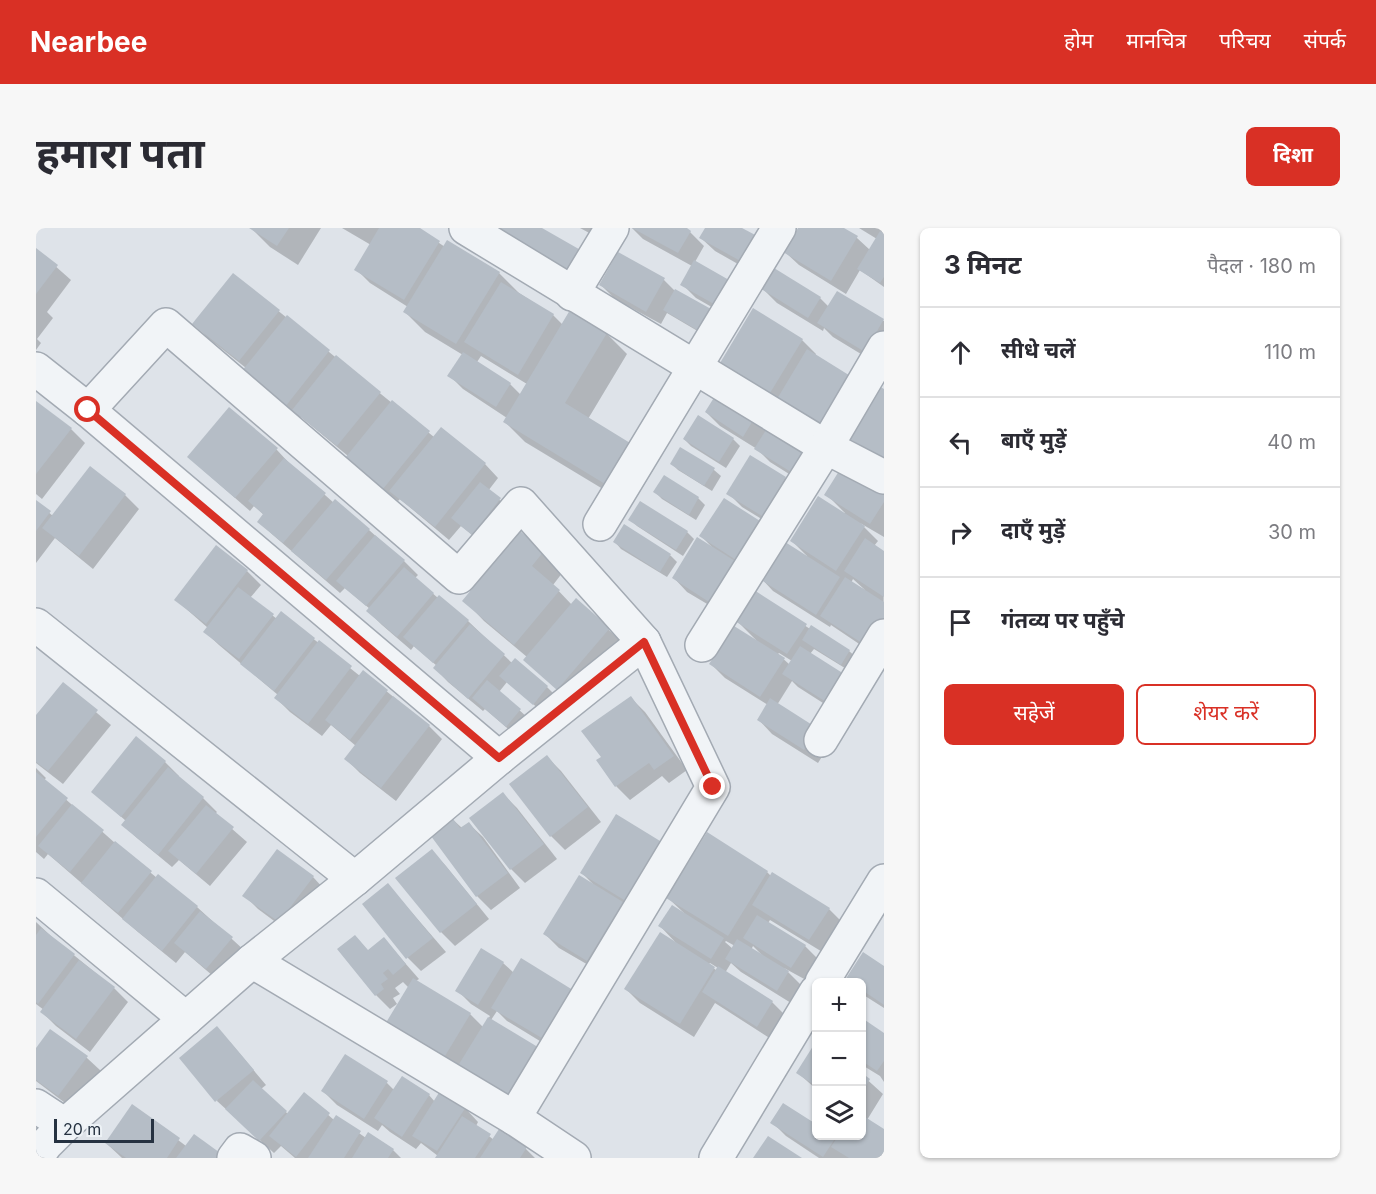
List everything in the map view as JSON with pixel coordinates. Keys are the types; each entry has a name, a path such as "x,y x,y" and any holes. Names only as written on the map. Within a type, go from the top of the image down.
{"street":[{"path":"466,228 826,447 884,477"},
{"path":"572,294 612,228"},
{"path":"600,524 779,228"},
{"path":"88,410 166,325 459,577 521,504 644,642 713,787 514,1118"},
{"path":"702,645 826,447 884,348"},
{"path":"36,369 88,410 499,758"},
{"path":"36,625 355,879"},
{"path":"821,740 884,636"},
{"path":"36,1158 65,1125 252,961 644,642"},
{"path":"824,978 884,881"},
{"path":"36,895 186,1019"},
{"path":"252,961 514,1118 574,1158"},
{"path":"716,1158 812,999"},
{"path":"36,1106 65,1125"},
{"path":"234,1158 240,1150 254,1158"}],"building":[{"path":"249,228 289,228 277,246"},
{"path":"379,228 420,228 440,241 404,300 354,270"},
{"path":"495,228 542,228 591,256 574,287"},
{"path":"632,228 687,228 691,231 678,253"},
{"path":"705,228 742,228 759,237 744,263 699,238"},
{"path":"798,228 844,228 858,236 831,281 783,252"},
{"path":"880,231 884,233 884,277 880,283 857,269"},
{"path":"447,240 500,272 456,344 403,312"},
{"path":"36,248 58,265 36,294"},
{"path":"618,252 665,278 646,312 599,285"},
{"path":"694,260 736,284 721,308 680,285"},
{"path":"774,268 821,297 808,318 761,289"},
{"path":"233,273 280,310 239,361 192,324"},
{"path":"501,282 554,314 518,375 464,342"},
{"path":"675,289 711,309 699,331 663,310"},
{"path":"837,291 884,319 865,352 817,323"},
{"path":"753,308 803,339 770,393 720,363"},
{"path":"570,310 607,333 565,403 635,446 610,487 503,422"},
{"path":"287,315 330,350 285,407 241,372"},
{"path":"807,349 852,377 822,426 777,399"},
{"path":"463,352 511,383 496,407 447,376"},
{"path":"336,355 381,392 337,446 292,410"},
{"path":"877,385 884,389 884,459 846,437"},
{"path":"720,388 758,412 743,437 705,412"},
{"path":"392,400 430,431 383,489 345,458"},
{"path":"36,401 72,428 36,474"},
{"path":"229,407 278,448 235,498 187,457"},
{"path":"698,415 734,438 719,462 683,439"},
{"path":"771,422 808,444 791,472 754,449"},
{"path":"441,427 486,463 435,527 389,491"},
{"path":"680,447 715,468 704,486 670,464"},
{"path":"750,455 786,477 762,516 726,494"},
{"path":"284,458 326,493 283,543 257,522 263,514 248,501"},
{"path":"846,460 884,484 884,502 870,524 824,495"},
{"path":"90,466 126,494 79,556 42,528"},
{"path":"664,475 699,497 689,515 653,492"},
{"path":"480,482 501,498 472,535 451,518"},
{"path":"818,496 865,526 836,571 790,541"},
{"path":"724,498 760,521 736,560 699,536"},
{"path":"335,499 370,529 326,580 291,551"},
{"path":"36,500 51,511 36,531"},
{"path":"640,501 688,531 676,550 628,520"},
{"path":"624,524 671,554 660,572 613,542"},
{"path":"520,531 544,551 532,566 560,590 514,645 462,601"},
{"path":"375,535 405,560 366,606 336,581"},
{"path":"697,537 735,561 709,602 672,578"},
{"path":"865,538 884,551 884,597 844,571"},
{"path":"782,540 840,577 816,615 758,578"},
{"path":"216,545 248,570 206,624 174,600"},
{"path":"404,567 434,593 397,637 366,611"},
{"path":"845,577 884,602 884,622 868,647 820,616"},
{"path":"238,587 274,614 239,659 203,632"},
{"path":"754,590 807,624 787,654 735,621"},
{"path":"439,595 469,620 433,663 403,637"},
{"path":"576,598 610,628 557,690 523,660"},
{"path":"281,611 315,638 274,691 240,664"},
{"path":"470,624 505,654 468,699 433,668"},
{"path":"811,625 850,650 841,665 802,640"},
{"path":"734,626 785,658 760,697 709,664"},
{"path":"319,640 352,666 308,724 274,698"},
{"path":"800,646 852,679 834,707 782,674"},
{"path":"515,658 548,686 533,705 499,676"},
{"path":"363,670 388,690 350,740 325,720"},
{"path":"487,680 521,709 506,727 472,698"},
{"path":"63,682 98,710 48,771 36,762 36,715"},
{"path":"393,696 430,725 381,788 344,759"},
{"path":"631,696 674,756 654,770 649,763 615,787 596,760 601,757 581,731"},
{"path":"770,698 817,728 804,750 757,720"},
{"path":"136,736 166,761 121,817 91,792"},
{"path":"547,755 588,807 550,837 509,784"},
{"path":"168,767 204,797 158,855 121,825"},
{"path":"36,772 68,798 36,837"},
{"path":"503,792 544,844 510,870 469,818"},
{"path":"72,804 104,830 70,872 38,846"},
{"path":"206,805 234,827 196,874 168,851"},
{"path":"616,814 665,844 629,903 580,873"},
{"path":"450,815 460,828 469,822 508,873 476,897 428,832"},
{"path":"707,832 768,871 728,936 666,898"},
{"path":"115,841 152,871 118,913 81,883"},
{"path":"277,849 314,876 279,922 242,896"},
{"path":"432,849 477,904 440,933 395,878"},
{"path":"772,872 830,908 809,940 752,905"},
{"path":"158,874 198,906 162,951 122,919"},
{"path":"579,875 623,902 587,961 543,934"},
{"path":"388,883 433,938 406,959 362,904"},
{"path":"672,905 724,938 711,959 658,926"},
{"path":"200,911 233,937 206,969 174,943"},
{"path":"757,915 806,945 791,968 743,938"},
{"path":"41,928 75,954 38,1004 36,1002 36,935"},
{"path":"660,932 715,967 680,1024 624,989"},
{"path":"355,935 368,950 384,937 406,964 393,975 388,969 383,973 388,979 381,984 384,989 375,996 337,949"},
{"path":"737,939 789,971 777,991 725,959"},
{"path":"481,948 504,962 478,1005 455,991"},
{"path":"863,952 884,966 884,1005 866,993 866,978 846,978"},
{"path":"521,958 581,995 552,1044 491,1008"},
{"path":"79,960 115,987 76,1039 40,1012"},
{"path":"718,966 773,1001 757,1027 702,992"},
{"path":"413,978 471,1013 442,1061 384,1026"},
{"path":"488,1017 546,1052 514,1104 456,1069"},
{"path":"866,1021 884,1033 884,1061 877,1071 866,1064"},
{"path":"217,1026 254,1070 215,1102 179,1058"},
{"path":"50,1029 88,1056 58,1096 36,1080 36,1048"},
{"path":"812,1048 812,1083 796,1073"},
{"path":"345,1054 388,1081 364,1119 321,1091"},
{"path":"402,1076 430,1094 402,1137 374,1118"},
{"path":"253,1080 287,1111 259,1141 225,1109"},
{"path":"440,1091 466,1107 437,1151 412,1136"},
{"path":"304,1092 330,1113 296,1157 269,1136"},
{"path":"783,1103 812,1121 812,1140 834,1140 823,1157 770,1123"},
{"path":"132,1104 180,1138 167,1158 126,1158 105,1143"},
{"path":"336,1115 361,1131 344,1158 308,1158"},
{"path":"462,1116 491,1134 475,1158 435,1158"},
{"path":"866,1118 884,1129 884,1158 849,1158 831,1147 835,1140 866,1140"},
{"path":"499,1129 527,1147 520,1158 480,1158"},
{"path":"368,1132 394,1149 388,1158 352,1158"},
{"path":"194,1134 223,1155 221,1158 176,1158"},
{"path":"768,1136 802,1158 753,1158"}],"route":[{"path":"88,410 499,758 644,642 713,787"}]}
